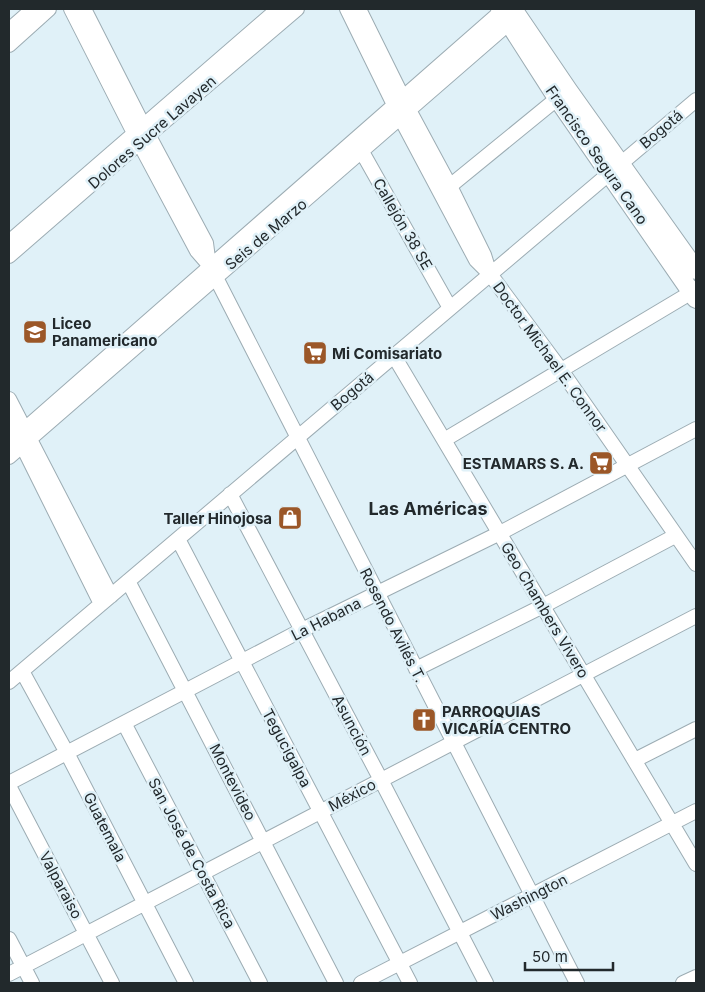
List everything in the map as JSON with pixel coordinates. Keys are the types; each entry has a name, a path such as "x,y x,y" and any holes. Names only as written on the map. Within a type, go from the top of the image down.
{"street":[{"path":"9,30 32,9"},
{"path":"9,45 49,9"},
{"name":"Rosendo Avilés T.","path":"71,9 141,134 206,243 212,272 577,983"},
{"name":"Rosendo Avilés T.","path":"84,9 141,134"},
{"name":"Dolores Sucre Lavayen","path":"236,53 278,9"},
{"name":"Dolores Sucre Lavayen","path":"9,242 47,215 236,53 297,9"},
{"name":"Doctor Michael E. Connor","path":"347,9 402,108 450,186 484,255 490,274"},
{"name":"Doctor Michael E. Connor","path":"358,9 402,108 476,260 490,274 561,370 696,564"},
{"name":"Seis de Marzo","path":"9,457 20,438 293,203 509,12"},
{"name":"Francisco Segura Cano","path":"509,12 615,168 695,293"},
{"path":"450,186 563,94"},
{"name":"Bogotá","path":"9,682 696,100"},
{"name":"Callejón 38 SE","path":"358,146 450,308"},
{"name":"Francisco Segura Cano","path":"615,168 696,270"},
{"name":"Dolores Sucre Lavayen","path":"9,256 47,215"},
{"path":"444,440 695,293"},
{"name":"Geo Chambers Vivero","path":"394,356 696,864"},
{"path":"9,399 20,438"},
{"path":"9,419 67,522 106,600"},
{"name":"La Habana","path":"9,784 302,630 500,533 696,430"},
{"name":"Asunción","path":"230,494 486,983"},
{"path":"416,669 543,606 675,536"},
{"name":"Tegucigalpa","path":"178,539 410,983"},
{"name":"Montevideo","path":"128,581 187,691 336,983"},
{"name":"México","path":"9,974 696,616"},
{"name":"Guatemala","path":"22,671 67,753 186,983"},
{"name":"San José de Costa Rica","path":"124,723 260,983"},
{"path":"635,760 696,729"},
{"name":"Valparaiso","path":"9,784 112,983"},
{"name":"Washington","path":"361,983 696,811"},
{"path":"9,939 32,983"},
{"path":"683,983 696,976"}],"place":[{"name":"Liceo Panamericano","path":"35,332"},
{"name":"Mi Comisariato","path":"315,353"},
{"name":"ESTAMARS S. A.","path":"601,463"},
{"name":"Taller Hinojosa","path":"290,518"},
{"name":"PARROQUIAS VICARÍA CENTRO","path":"424,720"}],"district":[{"name":"Las Américas","path":"428,508"}]}
